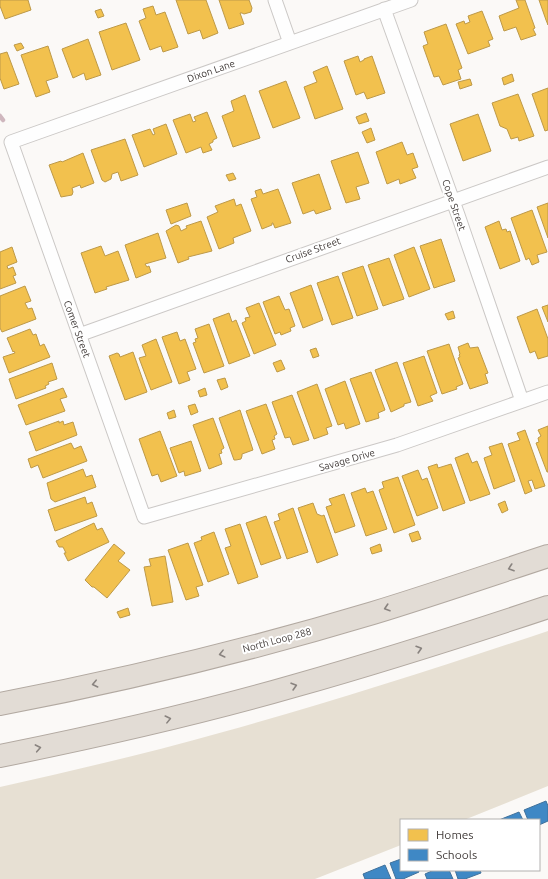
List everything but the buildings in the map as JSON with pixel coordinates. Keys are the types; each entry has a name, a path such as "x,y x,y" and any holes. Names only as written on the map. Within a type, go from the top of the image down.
{"highway":[{"name":"North Loop 288","path":"0,704 89,686 192,662 284,638 373,613 548,556"},
{"path":"0,756 131,728 294,687 464,635 548,607"}],"street":[{"path":"275,0 290,43"},
{"name":"Dixon Lane","path":"11,142 411,0"},
{"name":"Cope Street","path":"384,10 453,201 522,401"},
{"name":"Comer Street","path":"11,142 144,517"},
{"name":"Cruise Street","path":"79,335 548,167"},
{"name":"Savage Drive","path":"144,517 397,445 548,392"}],"shaded area":[{"path":"548,631 548,786 466,819 400,819 400,845 315,879 0,879 0,787 140,754 264,721 467,658"}],"waterway":[{"path":"0,116 3,120"}]}
